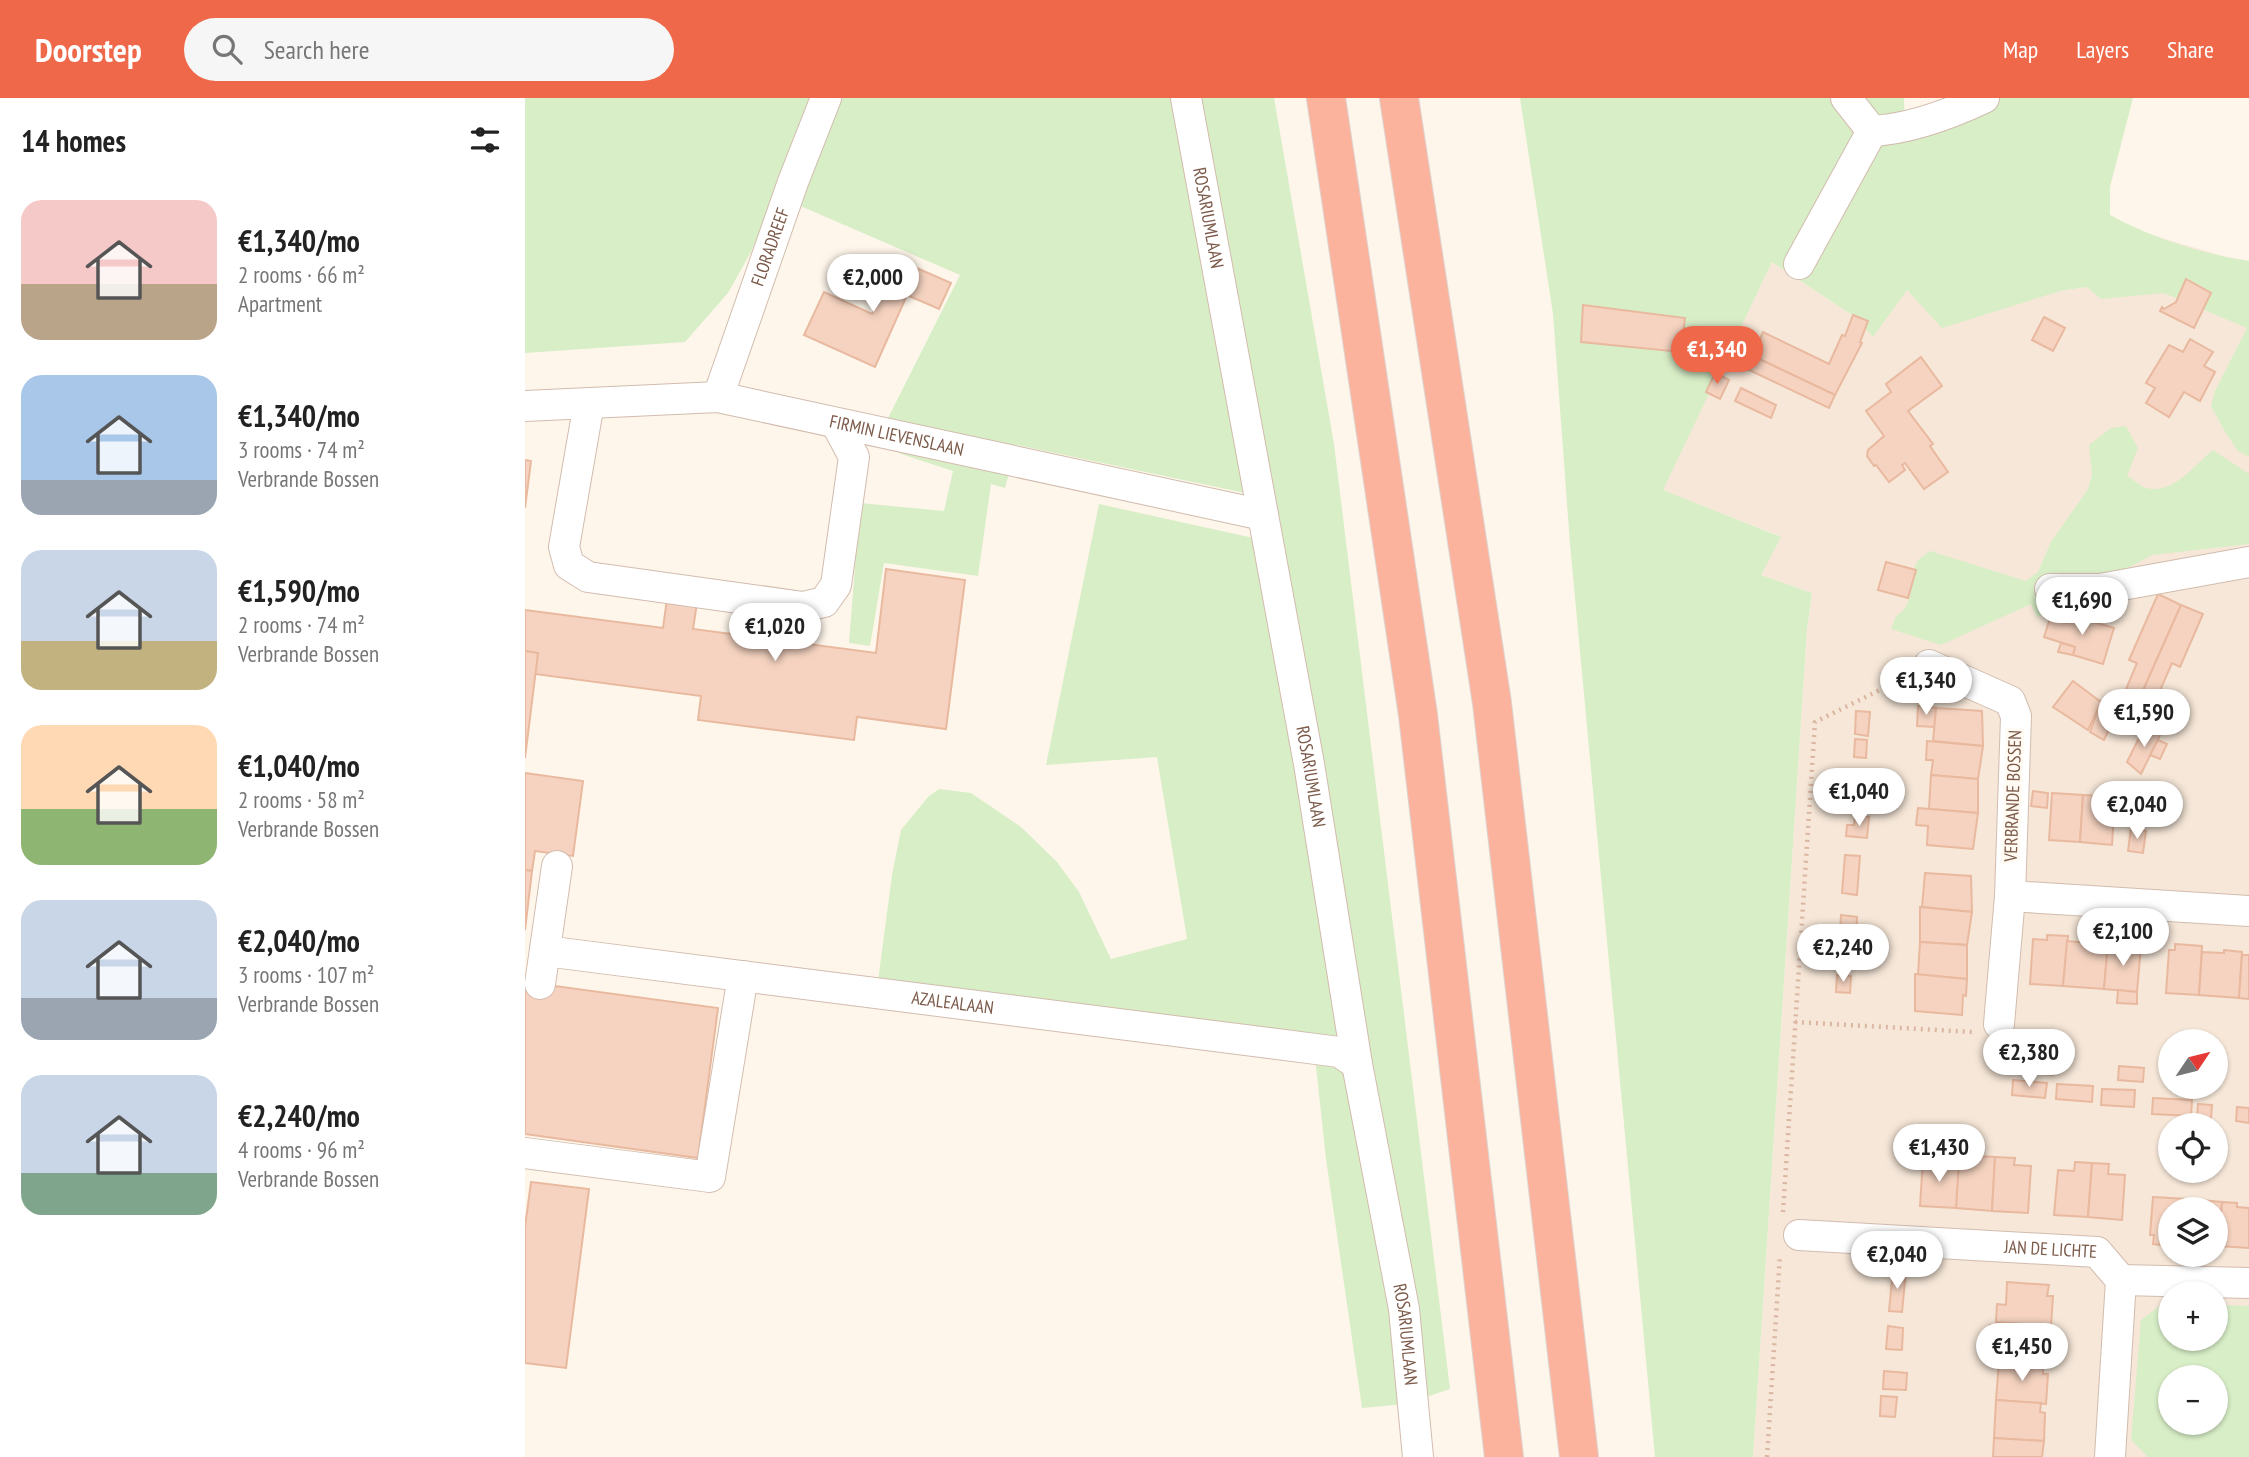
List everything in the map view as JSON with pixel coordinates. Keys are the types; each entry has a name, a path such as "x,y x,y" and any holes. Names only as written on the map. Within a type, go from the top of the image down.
{"highway":[{"path":"1326,98 1418,715 1504,1457"},
{"path":"1399,98 1492,703 1579,1457"}],"street":[{"name":"FLORADREEF","path":"718,397 793,182 826,98"},
{"name":"ROSARIUMLAAN","path":"1186,98 1309,764 1357,1063 1404,1309 1418,1457"},
{"path":"1846,98 1872,131"},
{"path":"1872,131 1954,112 1984,98"},
{"path":"1799,264 1872,131"},
{"name":"FIRMIN LIEVENSLAAN","path":"525,406 718,397 837,425 1263,515"},
{"path":"589,403 564,548 569,565 588,577 803,607 824,602 836,585 854,457 837,425"},
{"path":"2050,589 2100,589 2249,562"},
{"name":"VERBRANDE BOSSEN","path":"1929,665 2010,701 2016,716 2010,896 1999,1024"},
{"path":"540,984 557,866"},
{"path":"2010,896 2249,911"},
{"name":"AZALEALAAN","path":"545,951 1339,1052 1357,1063"},
{"path":"525,1153 710,1178 743,976"},
{"name":"JAN DE LICHTE","path":"1787,1235 2097,1252 2121,1280"},
{"path":"2110,1457 2121,1280 2249,1283"}],"path":[{"path":"1767,1457 1787,1235 1795,1022 1815,722 1929,665"},
{"path":"1795,1022 1993,1034 1999,1024"}],"shaded area":[{"path":"2110,215 2158,237 2249,261 2249,1457 1753,1457 1807,629 1812,593 1761,575 1780,536 1662,490 1772,262 1855,317 1907,289 2060,291 2087,287"}],"green space":[{"path":"525,98 1274,98 1334,444 1450,1389 1405,1404 1362,1408 1326,1159 1315,1057 878,981 892,875 901,830 928,797 939,789 971,793 1021,827 1057,862 1079,892 1111,959 1187,939 1157,757 1046,765 1099,504 1267,541 1264,497 1017,445 1005,488 991,484 978,576 884,563 870,646 849,643 860,503 944,511 953,471 901,454 879,436 960,275 775,195 751,252 728,293 685,342 525,353"},
{"path":"1520,98 1904,98 1905,130 1950,98 2133,98 2110,187 2110,215 2178,244 2249,261 2249,457 2238,451 2211,406 2215,391 2247,328 2164,293 2101,299 2087,287 2060,291 1942,328 1907,290 1873,337 1855,317 1772,262 1663,490 1781,537 1761,575 1812,593 1807,629 1753,1457 1655,1457 1570,544 1553,314"},
{"path":"2126,426 2138,448 2127,476 2146,488 2156,489 2175,483 2213,450 2249,474 2249,544 2152,555 2037,617 2031,604 1941,645 1891,629 1896,616 1909,599 1917,562 1930,551 2026,581 2038,572 2051,542 2088,489 2092,475 2089,445 2111,428"},
{"path":"2228,1305 2249,1306 2249,1457 2148,1457 2131,1440 2141,1320 2158,1307 2158,1351 2228,1351"}],"building":[{"path":"896,259 951,283 939,309 907,295 875,367 804,335 824,292 872,314"},
{"path":"2186,279 2211,293 2194,328 2160,311 2162,307 2164,309 2176,302"},
{"path":"1583,305 1685,318 1681,352 1581,342"},
{"path":"1853,315 1868,321 1860,342 1862,343 1835,395 1753,356 1763,332 1829,364"},
{"path":"2044,317 2065,328 2053,351 2032,340"},
{"path":"2190,339 2213,352 2204,366 2215,372 2200,401 2184,392 2169,417 2146,403 2155,388 2146,383 2169,345 2183,352"},
{"path":"1753,356 1835,395 1829,408 1747,369"},
{"path":"1921,357 1942,386 1908,411 1933,444 1930,446 1948,472 1924,489 1905,463 1902,465 1905,470 1889,482 1867,456 1868,450 1884,436 1866,411 1891,392 1886,384"},
{"path":"1715,373 1729,380 1720,399 1706,392"},
{"path":"1741,388 1776,405 1771,418 1735,401"},
{"path":"525,460 531,461 525,508"},
{"path":"1886,562 1916,570 1908,598 1878,590"},
{"path":"886,569 965,580 946,729 857,717 854,740 698,720 701,696 535,674 538,653 525,651 525,610 663,628 667,599 697,603 693,629 876,653"},
{"path":"2158,594 2181,605 2133,713 2119,706 2137,663 2129,660"},
{"path":"2181,605 2203,614 2180,667 2172,663 2151,711 2137,704"},
{"path":"2069,615 2114,628 2103,664 2073,655 2075,647 2044,637 2049,621 2054,619 2067,623"},
{"path":"2061,643 2075,647 2073,655 2058,652"},
{"path":"525,651 538,653 525,758"},
{"path":"2073,681 2101,702 2088,730 2053,707"},
{"path":"2101,701 2118,710 2104,740 2090,732"},
{"path":"1918,706 1936,708 1935,727 1917,726"},
{"path":"1936,708 1982,711 1983,746 1933,741"},
{"path":"1856,711 1870,712 1868,736 1855,734"},
{"path":"2145,726 2161,733 2141,774 2127,762"},
{"path":"1855,739 1867,740 1866,758 1854,757"},
{"path":"2158,740 2167,744 2160,759 2150,755"},
{"path":"1927,741 1983,746 1978,779 1931,775 1933,760 1926,760"},
{"path":"525,773 583,781 573,856 535,851 532,871 525,870"},
{"path":"1931,775 1978,779 1978,813 1929,809"},
{"path":"2033,791 2048,793 2047,808 2031,806"},
{"path":"2052,793 2083,795 2080,842 2049,840"},
{"path":"2083,795 2115,797 2112,845 2080,842"},
{"path":"1918,808 1978,813 1973,849 1927,845 1928,826 1916,825"},
{"path":"1855,816 1869,817 1867,838 1846,836 1847,825 1854,825"},
{"path":"2131,828 2146,831 2143,853 2128,851"},
{"path":"1845,855 1860,856 1857,895 1842,893"},
{"path":"525,870 532,871 525,930"},
{"path":"1925,873 1971,876 1972,912 1922,907"},
{"path":"1920,907 1972,912 1967,945 1920,942"},
{"path":"1841,915 1857,917 1856,935 1840,933"},
{"path":"2047,935 2068,936 2063,986 2030,984 2033,939 2047,940"},
{"path":"1839,940 1856,941 1855,955 1838,954"},
{"path":"2089,940 2108,942 2104,989 2063,986 2067,941 2089,943"},
{"path":"1920,942 1967,945 1967,979 1918,975"},
{"path":"2108,944 2141,946 2137,992 2104,989"},
{"path":"2175,944 2202,946 2199,995 2166,993 2169,950 2175,950"},
{"path":"2224,950 2242,952 2239,998 2199,995 2202,952 2224,953"},
{"path":"2242,955 2249,955 2249,999 2239,998"},
{"path":"1915,974 1967,979 1962,1015 1915,1011"},
{"path":"1837,975 1851,976 1850,993 1836,992"},
{"path":"525,982 718,1008 698,1158 525,1134"},
{"path":"2118,990 2137,992 2137,1004 2117,1003"},
{"path":"2027,1058 2054,1060 2053,1075 2026,1073"},
{"path":"2119,1066 2144,1068 2143,1082 2118,1080"},
{"path":"2013,1080 2047,1083 2045,1098 2012,1095"},
{"path":"2057,1084 2093,1086 2092,1102 2056,1099"},
{"path":"2102,1089 2135,1090 2134,1107 2101,1105"},
{"path":"2153,1098 2192,1100 2191,1113 2152,1114"},
{"path":"2198,1104 2212,1105 2211,1113 2197,1113"},
{"path":"2237,1107 2249,1108 2249,1123 2236,1121"},
{"path":"1977,1156 1995,1157 1992,1211 1956,1208 1959,1161 1976,1162"},
{"path":"1995,1157 2015,1158 2014,1165 2031,1166 2028,1213 1992,1211"},
{"path":"1923,1159 1959,1161 1956,1208 1920,1206"},
{"path":"2075,1162 2092,1163 2088,1217 2054,1215 2058,1170 2074,1171"},
{"path":"2092,1163 2109,1164 2108,1174 2125,1175 2122,1220 2088,1217"},
{"path":"531,1182 589,1189 566,1368 525,1363 525,1227"},
{"path":"2153,1197 2158,1197 2158,1245 2153,1244 2154,1235 2150,1235"},
{"path":"2228,1202 2237,1203 2237,1207 2249,1208 2249,1248 2228,1247"},
{"path":"1893,1270 1906,1271 1902,1312 1889,1311"},
{"path":"2007,1282 2049,1285 2047,1296 2053,1296 2051,1326 1996,1322 1997,1304 2006,1305"},
{"path":"2001,1323 2051,1326 2049,1355 2044,1354 2043,1364 1999,1361"},
{"path":"1990,1325 2001,1325 1999,1359 1988,1358"},
{"path":"1888,1326 1903,1328 1902,1350 1886,1349"},
{"path":"1999,1361 2043,1364 2043,1374 2048,1374 2046,1404 1996,1400"},
{"path":"1884,1371 1907,1373 1906,1390 1883,1389"},
{"path":"1881,1396 1897,1397 1895,1417 1880,1416"},
{"path":"1996,1400 2041,1403 2040,1412 2045,1413 2044,1441 1994,1438"},
{"path":"1994,1438 2044,1441 2042,1457 1993,1457"}]}
